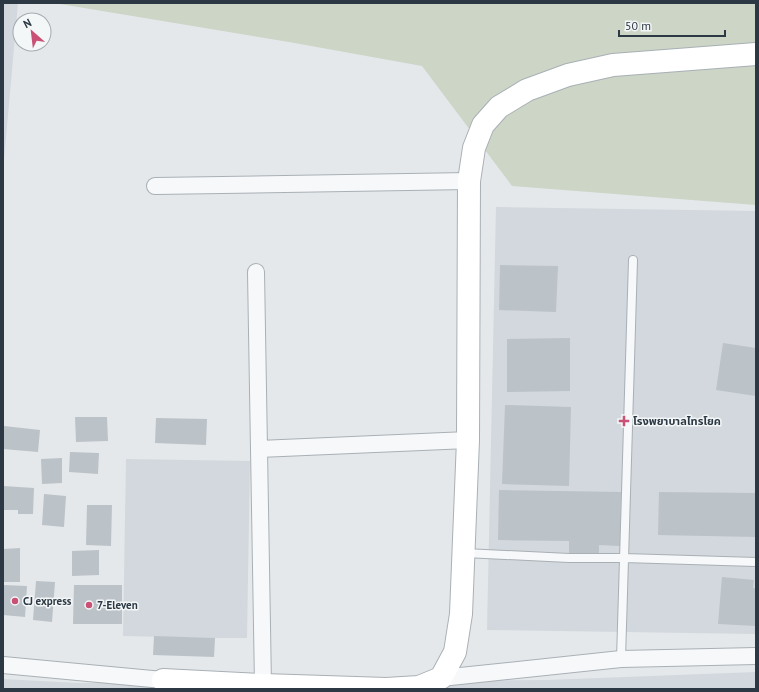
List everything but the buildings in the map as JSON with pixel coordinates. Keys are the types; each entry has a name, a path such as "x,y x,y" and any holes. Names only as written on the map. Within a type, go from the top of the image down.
{"main road":[{"path":"163,680 386,689 419,687 442,678 455,652 461,614 468,440 468,181 474,148 483,125 499,107 527,90 568,75 613,65 756,54"}],"street":[{"path":"155,186 468,181"},
{"path":"256,272 263,685"},
{"path":"259,449 468,440"},
{"path":"442,678 621,659 756,656"},
{"path":"3,665 163,680"}],"lane":[{"path":"621,659 633,260"},
{"path":"463,553 569,558 756,562"}],"shaded area":[{"path":"3,3 18,3 17,12 12,12 12,52 14,52 3,171"},
{"name":"โรงพยาบาลไทรโยค","path":"496,207 756,211 756,634 487,630"},
{"path":"126,459 250,461 247,638 123,636"},
{"path":"756,672 756,689 3,689 3,679 78,683 547,680"}],"green space":[{"path":"54,3 756,3 756,205 512,186 422,66 289,42"}],"place":[{"name":"โรงพยาบาลไทรโยค","path":"624,421"},
{"name":"CJ express","path":"15,601"},
{"name":"7-Eleven","path":"89,605"}]}
